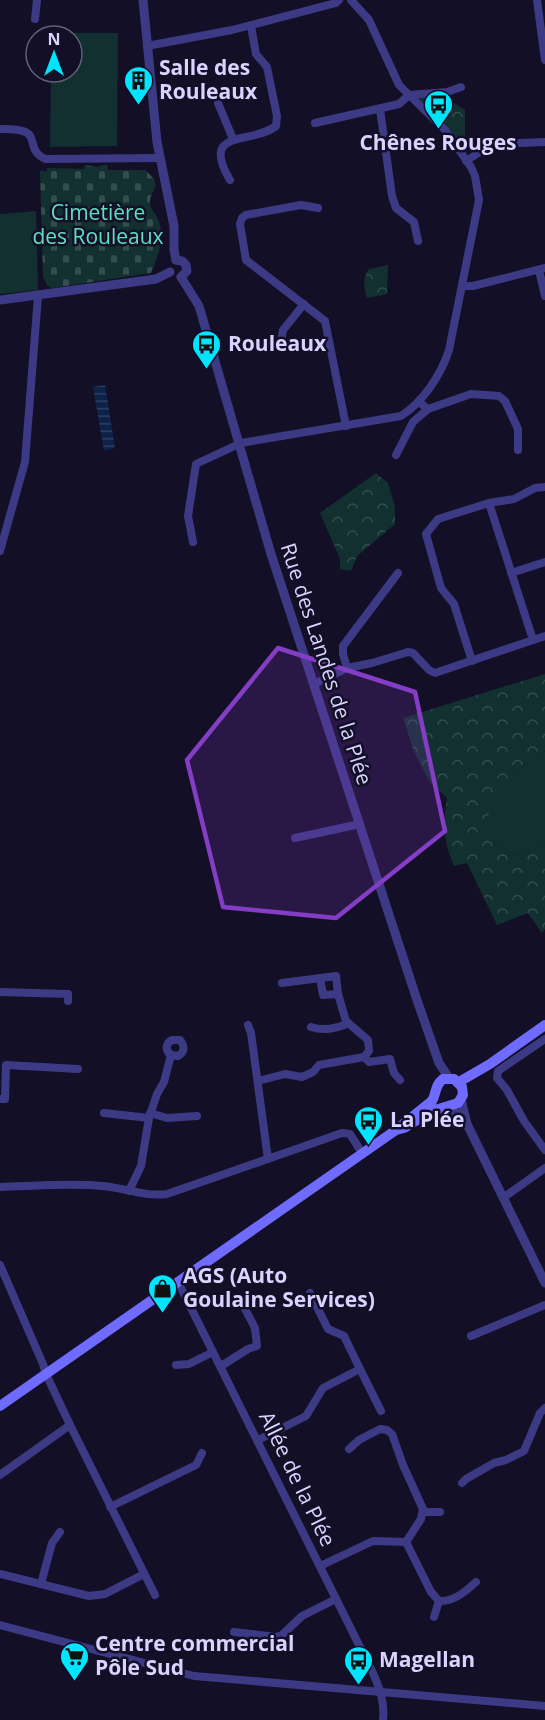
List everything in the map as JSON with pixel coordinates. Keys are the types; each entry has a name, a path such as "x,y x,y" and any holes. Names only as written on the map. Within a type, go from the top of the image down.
{"main road":[{"path":"0,1407 396,1130 429,1105 435,1096 435,1091 481,1069 545,1025"},
{"path":"396,1130 404,1128 432,1111 454,1106 461,1099 452,1082"},
{"path":"435,1096 438,1101 448,1106"}],"street":[{"path":"35,19 37,0"},
{"path":"143,0 159,158 174,226 176,260"},
{"path":"147,46 251,26 336,3 339,0"},
{"path":"193,542 188,516 196,464 238,445 400,416 419,402 445,363 479,200 475,176 445,130 399,85 369,20 351,0"},
{"path":"537,0 545,60"},
{"path":"230,180 222,167 220,153 223,145 233,139 268,133 276,126 277,116 267,67 256,54 251,26"},
{"path":"315,123 399,104 410,95 447,92 461,87"},
{"path":"218,103 233,139"},
{"path":"380,109 392,196 396,208 414,222 418,241"},
{"path":"0,129 25,130 31,135 36,153 45,159 159,158"},
{"path":"466,160 492,144 545,142"},
{"path":"318,208 301,205 246,214 240,224 246,260 325,321 346,426"},
{"path":"176,260 182,261 187,268 182,277 175,277 170,272 171,264 176,260"},
{"path":"462,286 473,286 543,267 545,296"},
{"path":"0,300 156,279 170,272"},
{"name":"Rue des Landes de la Plée","path":"182,277 199,306 238,445 314,684 439,1063 452,1082"},
{"path":"0,551 25,462 38,296"},
{"path":"280,348 283,330 304,304"},
{"path":"396,455 413,422 428,409 471,394 499,396 505,401 518,429 518,450"},
{"path":"419,402 428,409"},
{"path":"472,661 453,604 441,588 426,534 438,519 489,503 514,499 535,488 545,487"},
{"path":"489,503 533,640"},
{"path":"511,573 545,562"},
{"path":"347,668 343,654 344,646 398,573"},
{"path":"314,684 347,668 408,652 413,653 432,672 545,636"},
{"path":"295,838 360,824"},
{"path":"258,1082 285,1074 302,1077 319,1065 364,1057 369,1051 368,1040 348,1023 338,994 336,976 282,983"},
{"path":"320,978 323,995 338,994"},
{"path":"0,992 68,994 68,1001"},
{"path":"311,1027 340,1028 348,1023"},
{"path":"248,1025 268,1159"},
{"path":"545,1039 498,1071 497,1077 545,1150"},
{"path":"129,1191 144,1156 150,1115 164,1082 171,1056"},
{"path":"364,1057 369,1062 390,1059 394,1073 400,1080"},
{"path":"0,1099 5,1099 6,1065 78,1069"},
{"path":"461,1099 467,1124 545,1283"},
{"path":"448,1106 467,1124"},
{"path":"104,1113 167,1118 196,1116"},
{"path":"0,1187 90,1185 116,1187 149,1195 167,1194 342,1133 350,1134 362,1153"},
{"path":"502,1198 545,1168"},
{"path":"0,1265 46,1374 155,1595"},
{"name":"Allée de la Plée","path":"178,1282 381,1692"},
{"path":"310,1293 328,1329 344,1336 381,1411"},
{"path":"471,1336 545,1305"},
{"path":"221,1366 257,1346 255,1328 245,1309"},
{"path":"177,1365 189,1364 213,1352"},
{"path":"258,1440 306,1416 322,1388 360,1369"},
{"path":"462,1483 494,1463 524,1451 540,1413 545,1408"},
{"path":"0,1474 70,1425"},
{"path":"350,1449 358,1440 380,1429 392,1434 403,1465 422,1504 421,1519 406,1542"},
{"path":"196,1465 201,1454"},
{"path":"110,1507 208,1461"},
{"path":"423,1512 440,1512"},
{"path":"41,1584 52,1543 60,1532"},
{"path":"320,1566 373,1541 406,1542"},
{"path":"406,1542 431,1592 439,1601 446,1601 462,1594 476,1582"},
{"path":"0,1574 89,1596 99,1596 144,1574"},
{"path":"234,1632 276,1637 282,1635 302,1616 336,1599"},
{"path":"434,1617 439,1601"},
{"path":"0,1625 194,1676 545,1706"},
{"path":"381,1692 384,1707 383,1720"}],"highlighted area":[{"path":"278,648 415,692 445,831 336,918 223,907 187,760"}],"green space":[{"path":"84,33 118,33 117,146 50,147 51,84 84,84"},
{"path":"442,97 465,110 465,146 458,145 419,101 421,98"},
{"name":"Cimetière des Rouleaux","path":"107,164 108,170 145,170 156,184 150,204 158,219 161,240 151,273 52,288 47,285 43,276 40,171 47,171 47,168 84,169 85,165 97,167"},
{"path":"36,211 38,290 0,294 0,214"},
{"path":"388,265 387,294 367,298 364,283 367,272 369,269"},
{"path":"376,473 388,483 395,507 395,524 357,556 351,571 340,569 340,559 320,513"},
{"path":"545,674 545,751 518,769 484,822 495,844 516,855 545,846 545,929 542,933 528,913 497,925 467,863 454,866 445,833 447,798 430,782 414,752 403,718"},
{"path":"545,751 545,846 516,855 495,844 483,822 518,769"}],"water":[{"path":"105,385 115,448 104,451 93,387"}],"place":[{"name":"Salle des Rouleaux","path":"138,106"},
{"name":"Chênes Rouges","path":"438,130"},
{"name":"Rouleaux","path":"207,370"},
{"name":"La Plée","path":"369,1146"},
{"name":"AGS (Auto Goulaine Services)","path":"162,1314"},
{"name":"Centre commercial Pôle Sud","path":"74,1682"},
{"name":"Magellan","path":"358,1686"}]}
